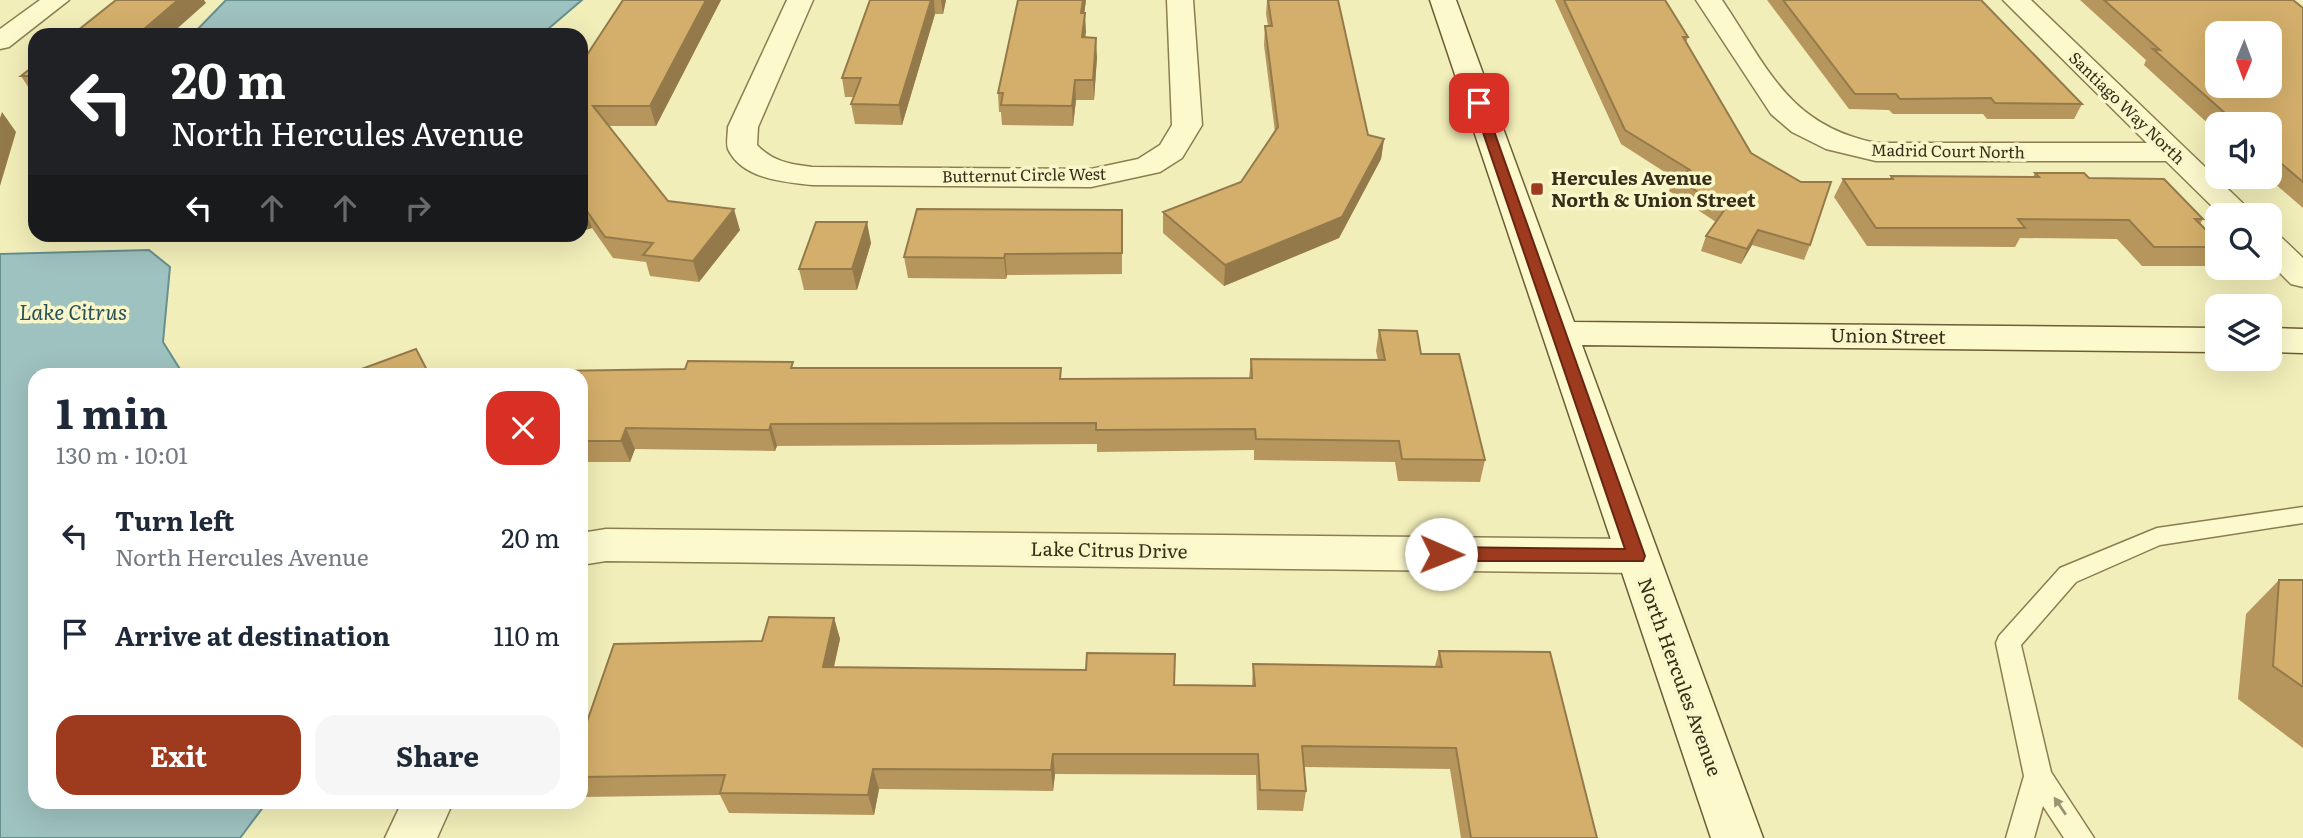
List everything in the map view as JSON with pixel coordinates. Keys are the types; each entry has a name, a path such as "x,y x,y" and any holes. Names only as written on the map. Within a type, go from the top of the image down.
{"street":[{"path":"0,41 56,0"},
{"name":"Butternut Circle West","path":"800,0 743,127 742,146 757,163 782,172 812,176 1091,178 1131,172 1163,160 1180,144 1187,125 1180,0"},
{"name":"North Hercules Avenue","path":"1443,0 1737,838"},
{"name":"Madrid Court North","path":"1709,0 1781,108 1794,121 1814,134 1843,146 1877,152 2174,152"},
{"name":"Santiago Way North","path":"2015,0 2227,203"},
{"path":"2282,257 2303,277"},
{"name":"Union Street","path":"1559,333 2205,340"},
{"path":"2282,340 2303,341"},
{"name":"Lake Citrus Drive","path":"588,548 620,545 1637,556"},
{"path":"411,838 425,809"}],"lane":[{"path":"2080,838 2038,776 2008,643 2068,575 2157,537 2303,515"},
{"path":"2020,838 2038,776"}],"water":[{"path":"226,0 582,0 549,28 199,28"},
{"name":"Lake Citrus","path":"149,250 170,267 163,342 179,368 28,368 28,809 262,809 240,838 0,838 0,254"}],"building":[{"path":"116,0 178,0 145,28 81,28"},
{"path":"623,0 706,0 650,106 593,106 668,201 734,209 693,261 643,255 653,243 605,237 588,213 588,53"},
{"path":"870,0 931,0 899,105 851,104 861,78 842,78"},
{"path":"1018,0 1083,0 1081,13 1085,13 1082,37 1096,38 1093,80 1075,80 1072,106 1001,105 1003,93 998,93"},
{"path":"1268,0 1338,0 1368,135 1384,139 1342,217 1225,265 1163,212 1241,182 1278,127 1265,26 1272,26"},
{"path":"1564,0 1665,0 1688,37 1683,37 1751,153 1801,182 1831,182 1810,245 1758,230 1747,249 1706,236 1725,209 1674,177 1690,170 1625,130"},
{"path":"1783,0 1981,0 2082,104 1995,103 1991,98 1900,99 1896,94 1855,94"},
{"path":"2104,0 2293,0 2303,8 2303,182 2282,164 2282,112 2224,112 2208,98 2282,98 2282,21 2205,21 2205,95 2153,49 2160,50"},
{"path":"2035,173 2084,173 2089,178 2164,179 2203,219 2195,219 2205,229 2205,247 2154,247 2129,220 2018,219 2025,228 1876,228 1843,179 1893,179 1891,176 2039,177"},
{"path":"917,209 1122,210 1122,253 1005,254 1004,258 904,257"},
{"path":"816,222 867,222 852,269 799,269"},
{"path":"1379,330 1417,331 1421,354 1459,354 1485,460 1402,459 1399,441 1256,439 1255,429 1096,430 1096,423 771,424 769,430 626,428 621,441 588,441 588,370 685,369 688,361 793,362 791,368 1061,368 1060,379 1252,378 1251,359 1385,360"},
{"path":"416,349 426,368 364,368"},
{"path":"2279,580 2303,580 2303,687 2273,666"},
{"path":"769,617 834,618 823,667 1086,670 1087,653 1175,654 1174,685 1255,686 1253,664 1442,667 1439,651 1550,652 1597,838 1471,838 1456,748 1302,746 1306,791 1260,790 1258,754 1053,754 1051,770 873,769 868,795 720,793 725,775 588,777 588,719 614,644 762,641"}],"place":[{"name":"Hercules Avenue North & Union Street","path":"1537,189"}],"route":[{"path":"1441,554 1637,556 1479,103"}]}
